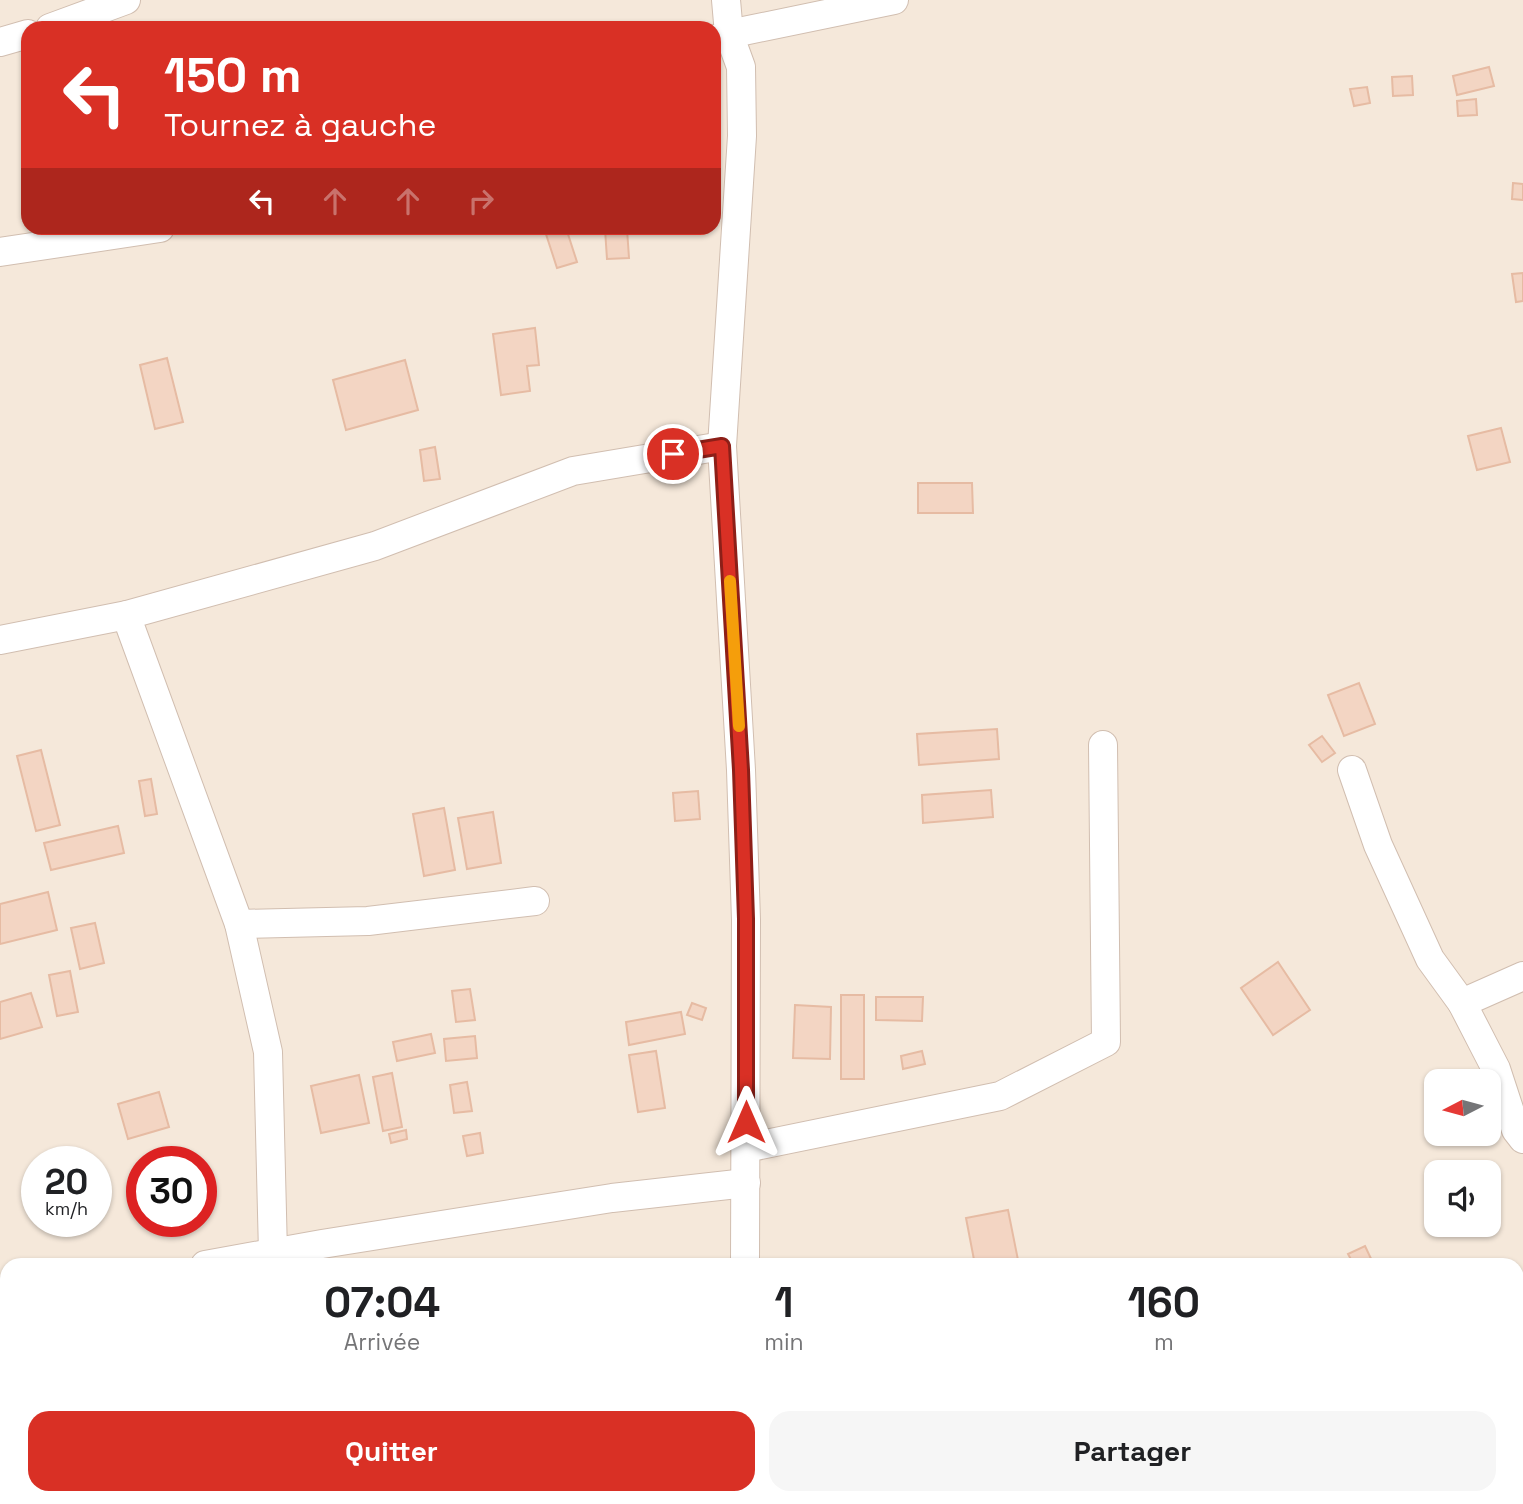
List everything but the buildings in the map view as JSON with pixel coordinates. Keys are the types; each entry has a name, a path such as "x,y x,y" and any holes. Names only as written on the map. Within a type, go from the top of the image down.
{"street":[{"path":"69,21 126,0"},
{"path":"726,0 721,37 741,68 742,136 722,446 741,770 746,919 746,1258"},
{"path":"721,37 894,0"},
{"path":"0,42 21,36"},
{"path":"0,252 113,235"},
{"path":"0,640 127,615 375,546 573,471 722,446"},
{"path":"127,615 239,924 268,1052 273,1253"},
{"path":"746,1148 1000,1096 1106,1042 1103,746"},
{"path":"1352,770 1378,845 1430,958 1462,1003 1496,1069 1516,1130 1523,1139"},
{"path":"239,924 368,921 535,901"},
{"path":"1462,1003 1523,976"},
{"path":"245,1258 612,1198 746,1183"}],"shaded area":[{"path":"0,0 1523,0 1523,1258 0,1258"}],"slow traffic":[{"path":"730,581 739,726"}],"route":[{"path":"673,454 722,446 741,770 746,919 746,1122"}]}
